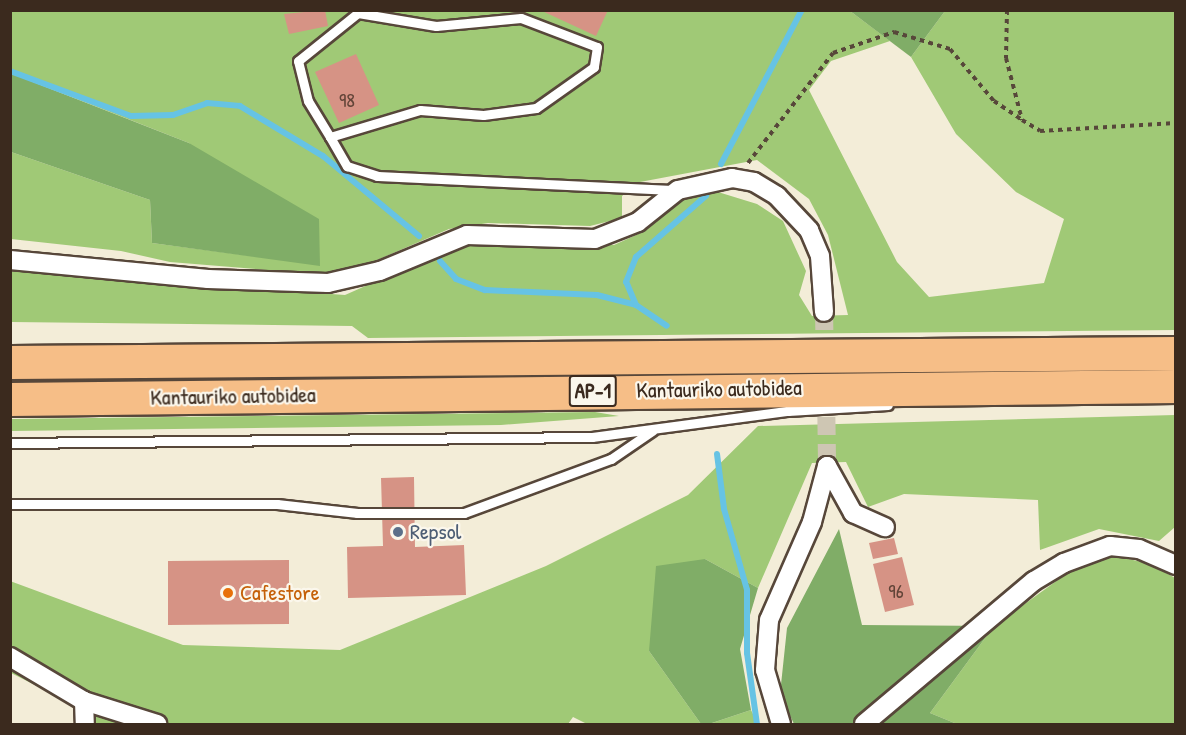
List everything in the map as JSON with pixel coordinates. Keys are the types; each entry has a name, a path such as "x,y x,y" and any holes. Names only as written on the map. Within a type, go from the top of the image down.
{"highway":[{"name":"Kantauriko autobidea","path":"19,360 1176,353"},
{"name":"Kantauriko autobidea","path":"10,399 1176,386"}],"street":[{"path":"10,260 208,279 328,283 380,271 467,235 595,239 638,222 678,190 703,181 740,180 777,196 808,230 820,256 825,312"},
{"path":"781,724 765,670 769,620 812,522 827,466 853,513 885,527"},
{"path":"864,724 1034,581 1064,564 1110,546 1139,549 1176,565"},
{"path":"10,657 84,701 157,724"},
{"path":"84,701 85,724"}],"lane":[{"path":"330,137 420,110 483,115 536,108 594,67 597,47 521,18 436,26 358,13 298,61 308,101 347,166 377,176 678,190"},
{"path":"10,443 592,437 788,411 903,404"},
{"path":"10,504 277,504 357,513 464,513 611,459 656,429"}],"path":[{"path":"1007,10 1006,58 1022,120"},
{"path":"740,180 764,137 833,53 894,32 950,49 994,101 1040,131 1176,123"}],"green space":[{"path":"11,11 850,11 890,41 831,61 809,90 897,262 929,297 1044,283 1064,219 1016,192 956,134 911,57 945,11 1175,11 1175,330 368,338 352,326 11,322 10,271 345,295 447,250 491,241 614,245 645,231 689,194 718,192 757,204 783,221 806,271 799,295 812,316 848,315 828,235 809,199 757,160 640,182 622,196 622,218 590,226 488,223 449,229 354,270 315,274 170,262 121,251 11,239 11,152 150,200 152,243 320,265 189,143 11,73"},
{"path":"850,11 945,11 911,57"},
{"path":"10,73 189,143 319,219 320,266 152,243 150,200 11,152"},
{"path":"595,412 619,416 501,425 10,431 11,419"},
{"path":"1175,415 1175,527 1159,541 1099,529 1040,550 1038,500 904,494 868,507 846,462 812,463 758,588 705,559 649,651 701,724 587,724 573,717 568,724 93,724 93,714 11,673 10,581 183,645 340,650 546,566 688,495 758,426"},
{"path":"839,529 862,625 994,626 930,713 957,724 794,724 780,694 787,628"},
{"path":"1115,556 1151,564 1175,578 1175,724 957,724 930,713 994,626 1073,569"},
{"path":"705,559 758,588 740,649 751,710 709,724 701,724 649,651 656,566"},
{"path":"751,710 758,724 709,724"}],"building":[{"path":"325,10 328,26 289,34 284,14"},
{"path":"540,10 608,10 596,36"},
{"path":"356,54 379,105 339,123 315,72"},
{"path":"414,477 415,547 464,545 466,595 348,598 347,547 383,546 381,478"},
{"path":"894,538 898,554 873,559 869,543"},
{"path":"902,557 914,605 885,612 873,564"},
{"name":"Cafestore","path":"289,560 289,624 168,625 168,561"}],"waterway":[{"path":"721,164 802,10"},
{"path":"10,71 131,116 173,115 207,103 240,106 323,156 419,236"},
{"path":"636,305 626,282 636,257 706,196"},
{"path":"440,261 456,279 485,290 597,295 636,305 667,326"},
{"path":"717,454 724,509 747,590 747,653 757,724"}],"tunnel":[{"path":"824,312 825,363"},
{"path":"826,390 827,466"}],"place":[{"name":"Repsol","path":"398,532"},
{"name":"Cafestore","path":"228,593"}]}
